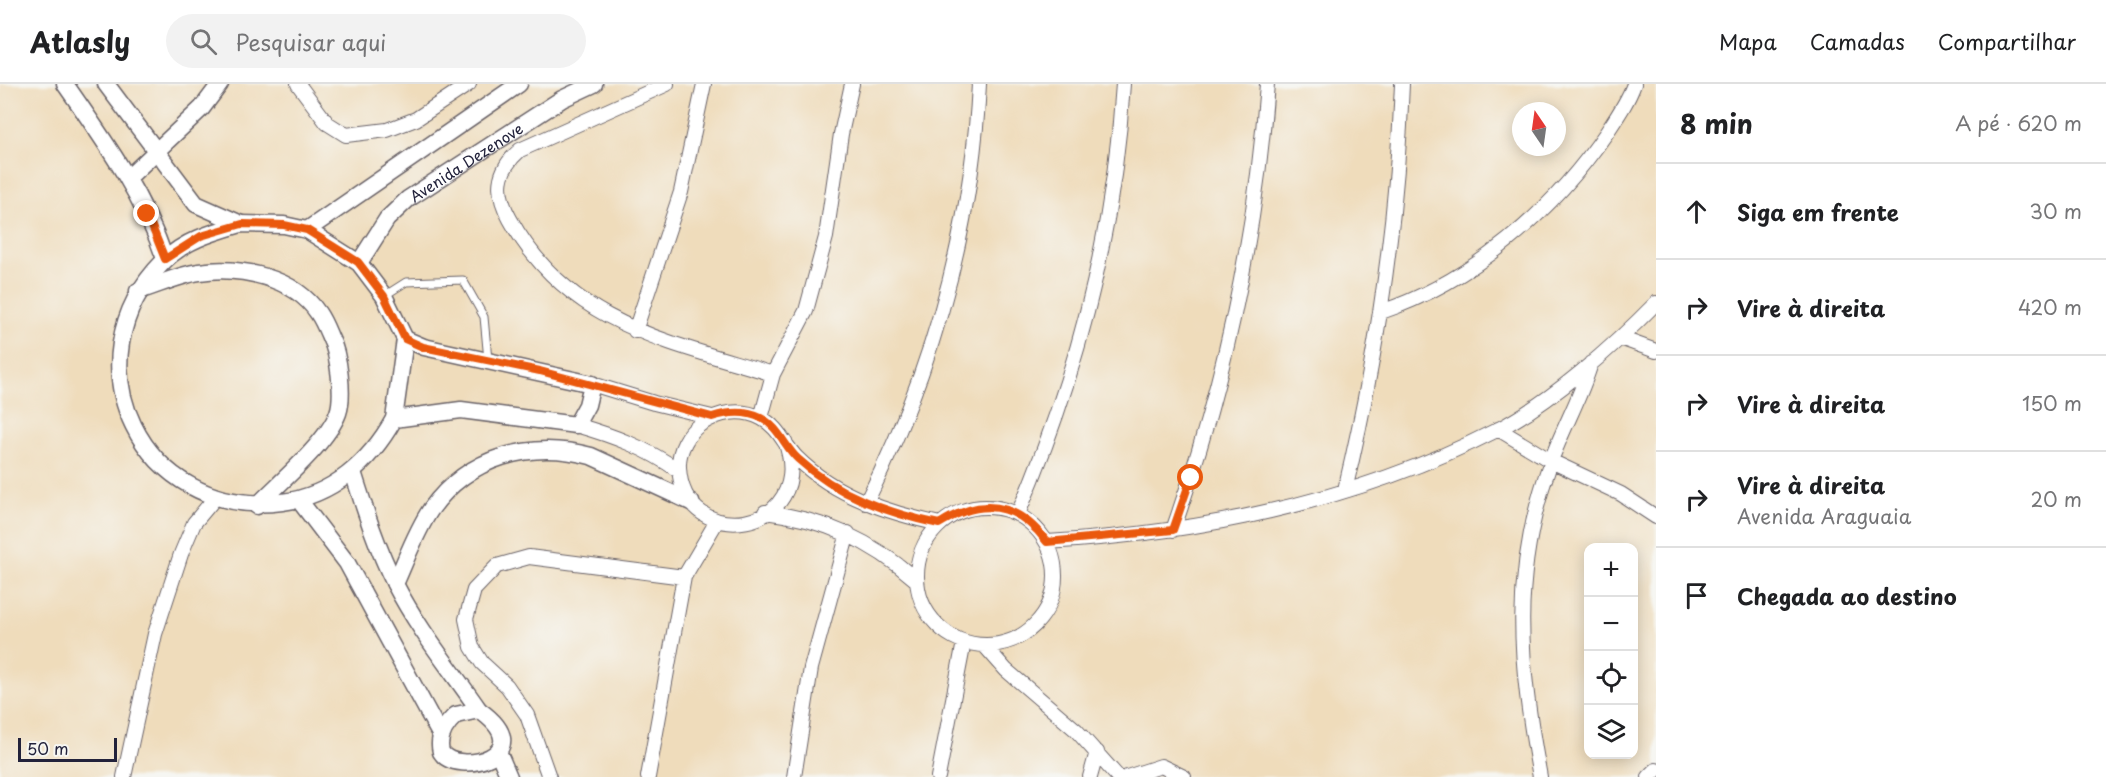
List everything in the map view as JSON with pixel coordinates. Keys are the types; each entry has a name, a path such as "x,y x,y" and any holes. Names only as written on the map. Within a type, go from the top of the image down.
{"street":[{"path":"65,84 129,177 154,229 165,259"},
{"path":"106,84 196,204 242,224"},
{"path":"129,177 202,108 220,84"},
{"path":"298,84 327,123 346,135 387,130 416,119 469,84"},
{"path":"307,230 519,84"},
{"name":"Avenida Dezenove","path":"358,262 387,219 408,199 562,99 594,84"},
{"path":"667,84 520,150 504,170 500,186 501,202 512,222 553,275 583,301 635,331 773,374"},
{"path":"635,331 681,192 704,84"},
{"path":"761,418 773,374 806,311 826,237 841,134 852,84"},
{"path":"866,503 902,427 944,308 969,188 979,84"},
{"path":"1018,514 1060,407 1090,308 1110,213 1124,84"},
{"path":"1173,530 1208,426 1235,319 1253,217 1267,84"},
{"path":"1345,490 1381,312 1396,191 1402,84"},
{"path":"1381,312 1408,303 1449,281 1523,227 1583,164 1617,116 1634,84"},
{"path":"242,224 284,225 307,230 358,262 384,296 405,339 394,418 353,472 328,488 299,500 257,506 215,498 177,480 147,450 126,414 118,372 122,330 138,291 165,259 201,236 242,224"},
{"path":"138,291 198,272 234,272 274,279 298,292 318,312 334,345 340,376 338,413 316,445 257,506"},
{"path":"1047,542 1173,530 1276,510 1345,490 1411,467 1498,429 1591,363 1656,303"},
{"path":"1620,338 1656,351"},
{"path":"405,339 423,347 592,384 654,403 712,417"},
{"path":"1540,777 1523,679 1521,622 1531,533 1551,461 1583,390 1591,363"},
{"path":"576,425 587,405 592,384"},
{"path":"394,418 461,410 576,425 627,441 655,454 679,471"},
{"path":"916,580 884,554 848,533 808,519 765,512 766,514 751,521 734,524 717,521 703,513 691,502 682,487 679,471 683,446 698,426 712,417 728,412 745,412 761,418 774,428 796,457 808,467 866,503 939,524"},
{"path":"1498,429 1551,461 1600,483 1656,517"},
{"path":"766,514 778,503 787,489 791,465 785,441"},
{"path":"395,584 431,508 474,468 506,455 541,449 574,451 591,456 691,502"},
{"path":"299,500 347,563 441,736 442,755 453,769 461,773 480,774 495,764 500,756 502,737 499,729 479,710 421,630 395,584 377,544 353,472"},
{"path":"124,777 154,634 194,523 215,498"},
{"path":"977,507 998,507 1018,514 1035,526 1047,542 1054,562 1056,582 1050,602 1040,620 1024,634 1005,642 984,645 964,642 945,632 931,618 921,600 916,580 918,559 926,540 939,524 957,513 977,507"},
{"path":"648,777 684,577 717,521"},
{"path":"794,777 812,668 848,533"},
{"path":"549,777 526,715 507,686 482,663 472,647 466,619 474,590 497,566 529,557 684,577"},
{"path":"938,777 964,642"},
{"path":"984,645 1006,670 1054,709 1097,752 1118,777"},
{"path":"441,736 456,715 479,710"},
{"path":"1090,777 1097,752"},
{"path":"500,756 508,777"},
{"path":"1127,777 1161,766 1184,777"},
{"path":"1649,777 1656,770"}],"lane":[{"path":"384,296 406,282 463,280 484,317 488,360"}],"route":[{"path":"147,214 158,236 165,259 201,236 242,224 284,225 307,230 358,262 384,296 405,339 423,347 540,371 712,417 728,412 745,412 761,418 774,428 796,457 845,492 866,503 915,519 939,524 957,513 977,507 998,507 1018,514 1035,526 1047,542 1173,530 1191,478"}]}
